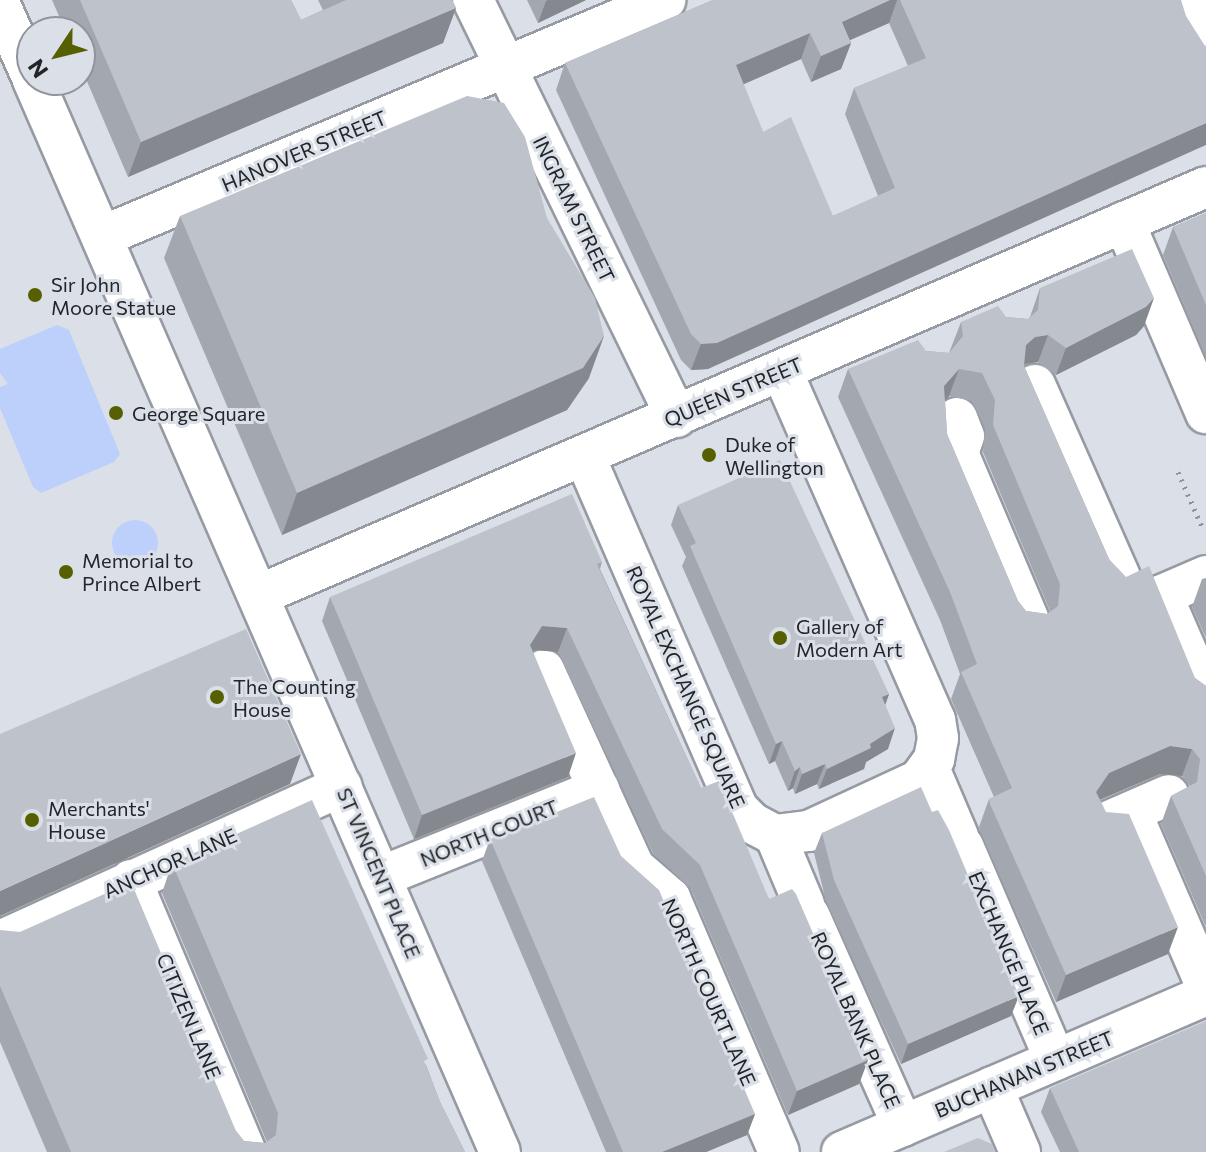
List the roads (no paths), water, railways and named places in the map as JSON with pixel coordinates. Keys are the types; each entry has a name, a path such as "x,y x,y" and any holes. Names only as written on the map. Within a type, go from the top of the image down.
{"street":[{"name":"INGRAM STREET","path":"473,0 676,417"},
{"name":"HANOVER STREET","path":"103,236 665,0"},
{"path":"0,5 16,41"},
{"path":"41,96 259,595"},
{"name":"QUEEN STREET","path":"259,595 782,372 918,330 996,296 1124,222 1206,187"},
{"path":"1124,222 1206,413"},
{"path":"775,835 797,835 898,793 929,768 938,747 935,720 782,372"},
{"path":"1035,385 1120,577"},
{"path":"957,418 964,436 958,453 1029,620"},
{"name":"ROYAL EXCHANGE SQUARE","path":"584,455 738,809 752,823 775,835"},
{"path":"1206,576 1162,595 1206,696"},
{"name":"ST VINCENT PLACE","path":"259,595 500,1152"},
{"name":"NORTH COURT LANE","path":"544,670 634,867 670,898 779,1152"},
{"name":"EXCHANGE PLACE","path":"929,768 1055,1060"},
{"name":"ANCHOR LANE","path":"0,941 342,786"},
{"name":"NORTH COURT","path":"380,877 599,789"},
{"path":"1169,795 1120,817 1206,985"},
{"name":"ROYAL BANK PLACE","path":"775,835 903,1126"},
{"name":"CITIZEN LANE","path":"131,880 246,1152"},
{"name":"BUCHANAN STREET","path":"842,1152 1206,995"},
{"path":"992,1087 1020,1152"}],"place":[{"name":"Sir John Moore Statue","path":"35,295"},
{"name":"George Square","path":"116,413"},
{"name":"Duke of Wellington","path":"709,455"},
{"name":"Memorial to Prince Albert","path":"66,572"},
{"name":"Gallery of Modern Art","path":"780,638"},
{"name":"The Counting House","path":"217,697"},
{"name":"Merchants' House","path":"32,820"}]}
